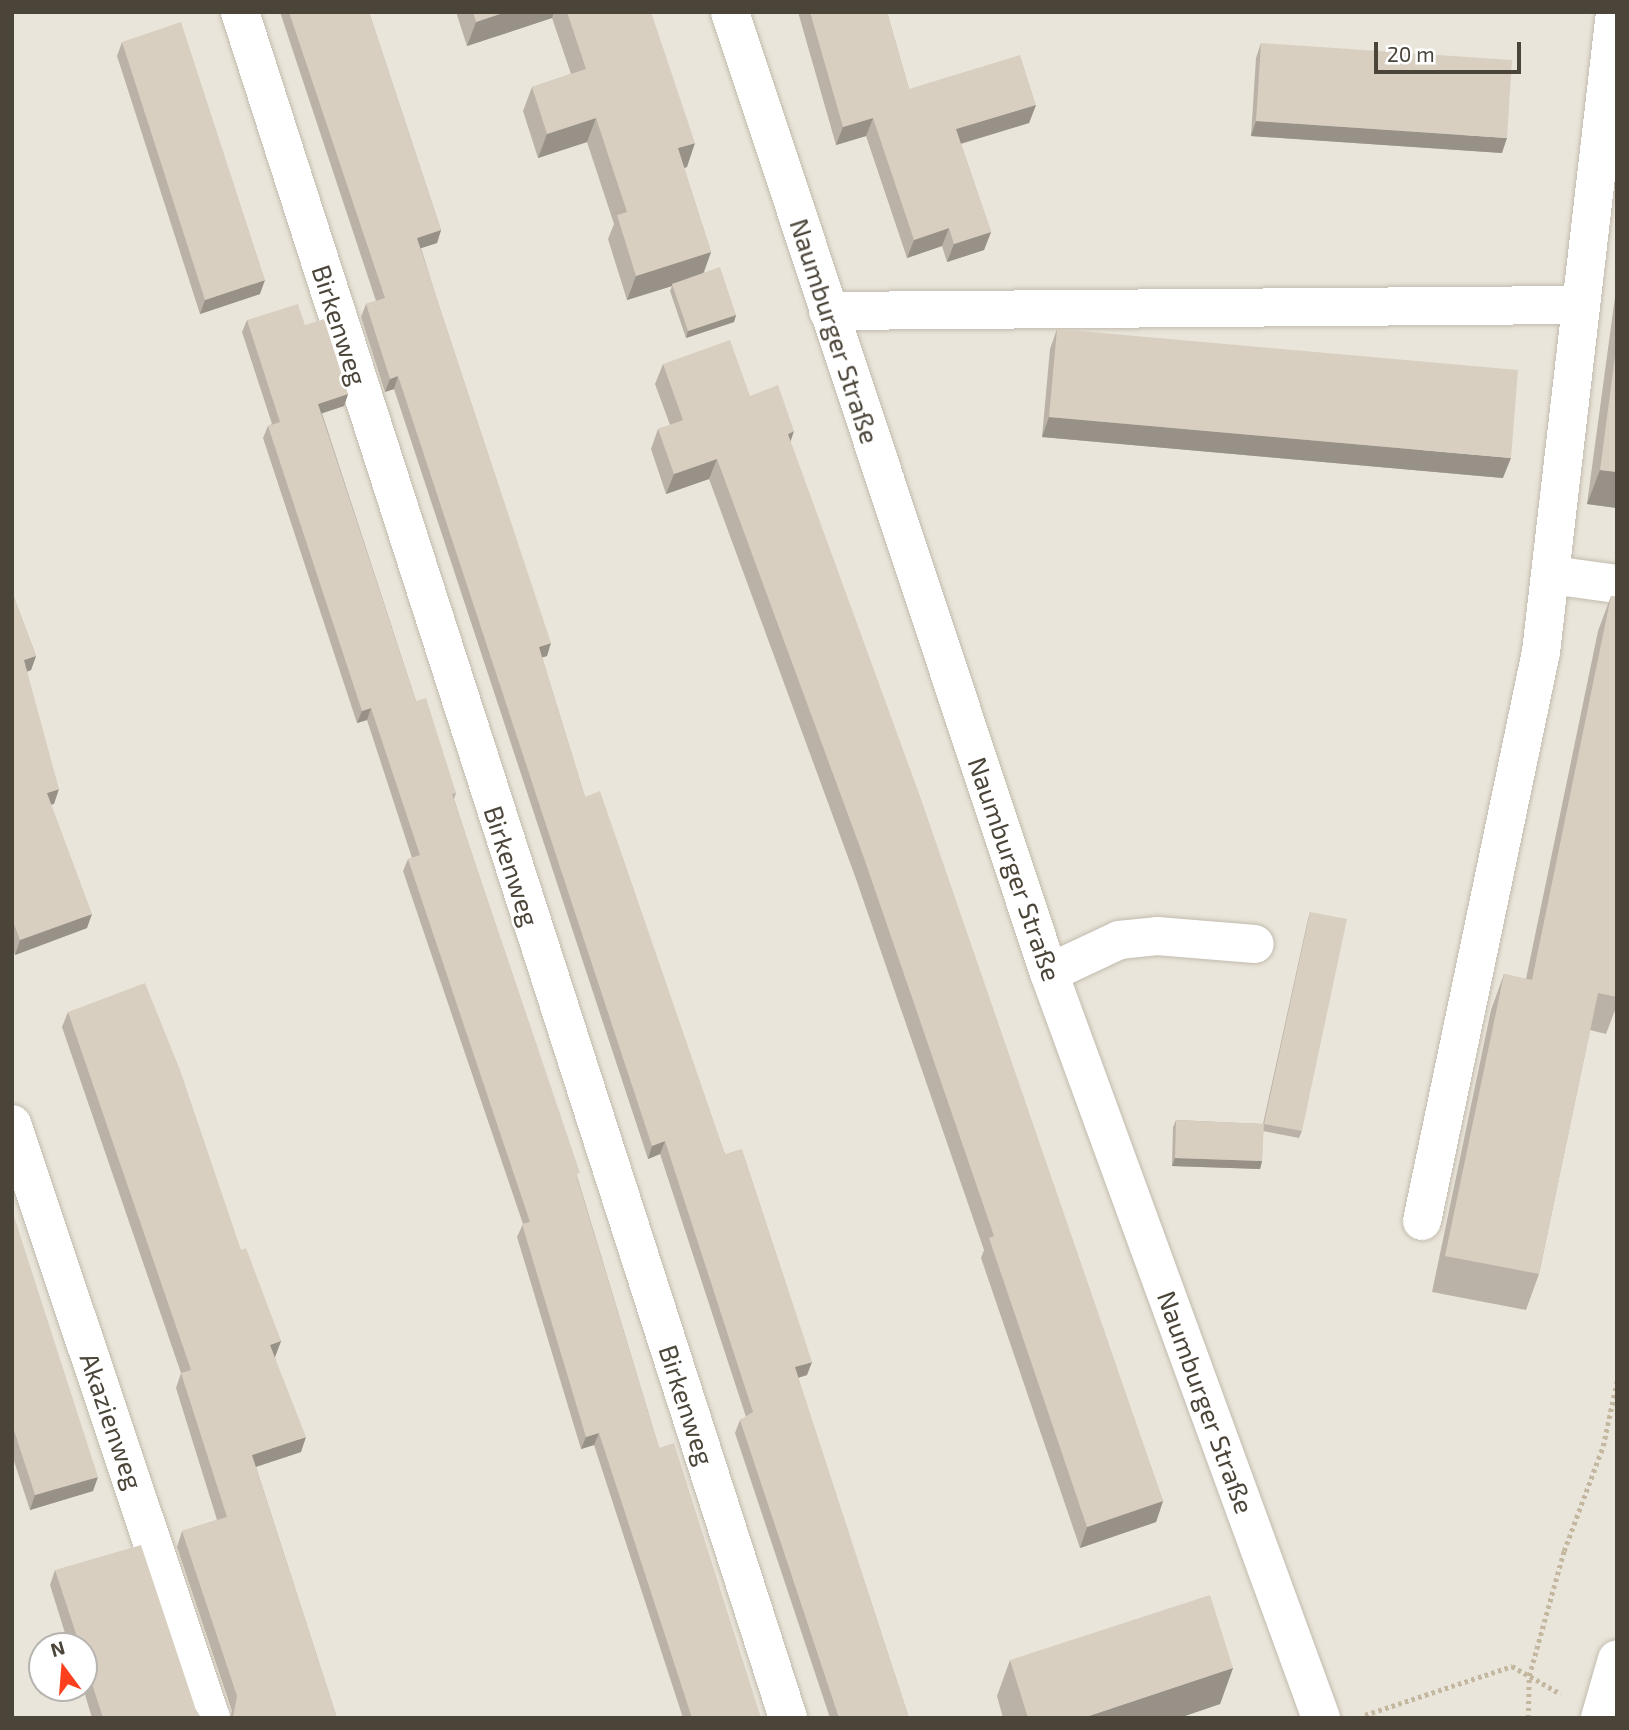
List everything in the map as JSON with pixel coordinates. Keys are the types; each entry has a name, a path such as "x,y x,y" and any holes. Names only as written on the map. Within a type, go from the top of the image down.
{"street":[{"name":"Birkenweg","path":"240,12 788,1718"},
{"name":"Naumburger Straße","path":"730,12 1049,973 1321,1718"},
{"path":"1422,1221 1541,652 1615,12"},
{"path":"828,311 1581,306"},
{"path":"1550,575 1617,584"},
{"path":"1049,973 1119,940 1157,936 1255,944"},
{"name":"Akazienweg","path":"12,1124 211,1718"},
{"path":"1602,1717 1617,1659"}],"path":[{"path":"1528,1718 1530,1676 1564,1551 1603,1446 1617,1381"},
{"path":"1357,1718 1512,1666 1602,1717"}],"shaded area":[{"path":"12,12 1617,12 1617,1718 12,1718"}],"building":[{"path":"289,12 369,12 441,230 417,238 551,643 539,647 585,797 600,791 725,1154 742,1149 812,1362 795,1367 909,1718 839,1718 740,1420 753,1412 665,1141 652,1146 398,376 390,379 366,304 385,298"},
{"path":"473,12 506,12 476,22"},
{"path":"567,12 651,12 695,143 678,148 711,252 636,276 617,215 627,212 596,118 547,134 532,87 586,69"},
{"path":"810,12 887,12 909,89 1020,55 1036,105 956,129 991,232 954,244 949,228 914,240 873,118 843,127"},
{"path":"181,22 265,280 205,300 122,42"},
{"path":"1261,43 1512,60 1507,138 1256,121"},
{"path":"720,267 736,315 688,331 672,284"},
{"path":"298,304 305,325 324,319 348,394 318,404 416,701 426,698 456,793 452,794 580,1173 576,1174 659,1448 674,1443 761,1718 692,1718 599,1433 586,1437 522,1224 530,1222 408,859 420,855 371,708 362,711 268,426 280,422 247,320"},
{"path":"1057,329 1518,370 1511,458 1049,417"},
{"path":"730,340 750,396 778,385 794,431 788,434 921,799 1163,1501 1087,1527 989,1238 994,1236 864,858 717,459 674,474 658,429 683,420 663,364"},
{"path":"1617,341 1617,472 1600,470"},
{"path":"12,592 36,656 24,660 59,789 47,793 92,914 20,940 12,919"},
{"path":"1611,596 1617,597 1617,997 1598,993 1539,1274 1445,1256 1504,974 1532,980"},
{"path":"1310,912 1347,919 1302,1131 1264,1124"},
{"path":"145,983 180,1070 241,1250 246,1248 281,1341 270,1345 306,1437 252,1455 337,1718 232,1718 237,1696 182,1531 227,1517 181,1373 191,1370 68,1012"},
{"path":"1176,1120 1264,1124 1262,1161 1175,1158"},
{"path":"12,1210 98,1477 35,1495 12,1424"},
{"path":"141,1545 196,1710 201,1718 103,1718 98,1702 98,1632 75,1632 55,1570"},
{"path":"1210,1595 1233,1668 1083,1718 1028,1718 1010,1660"}]}
